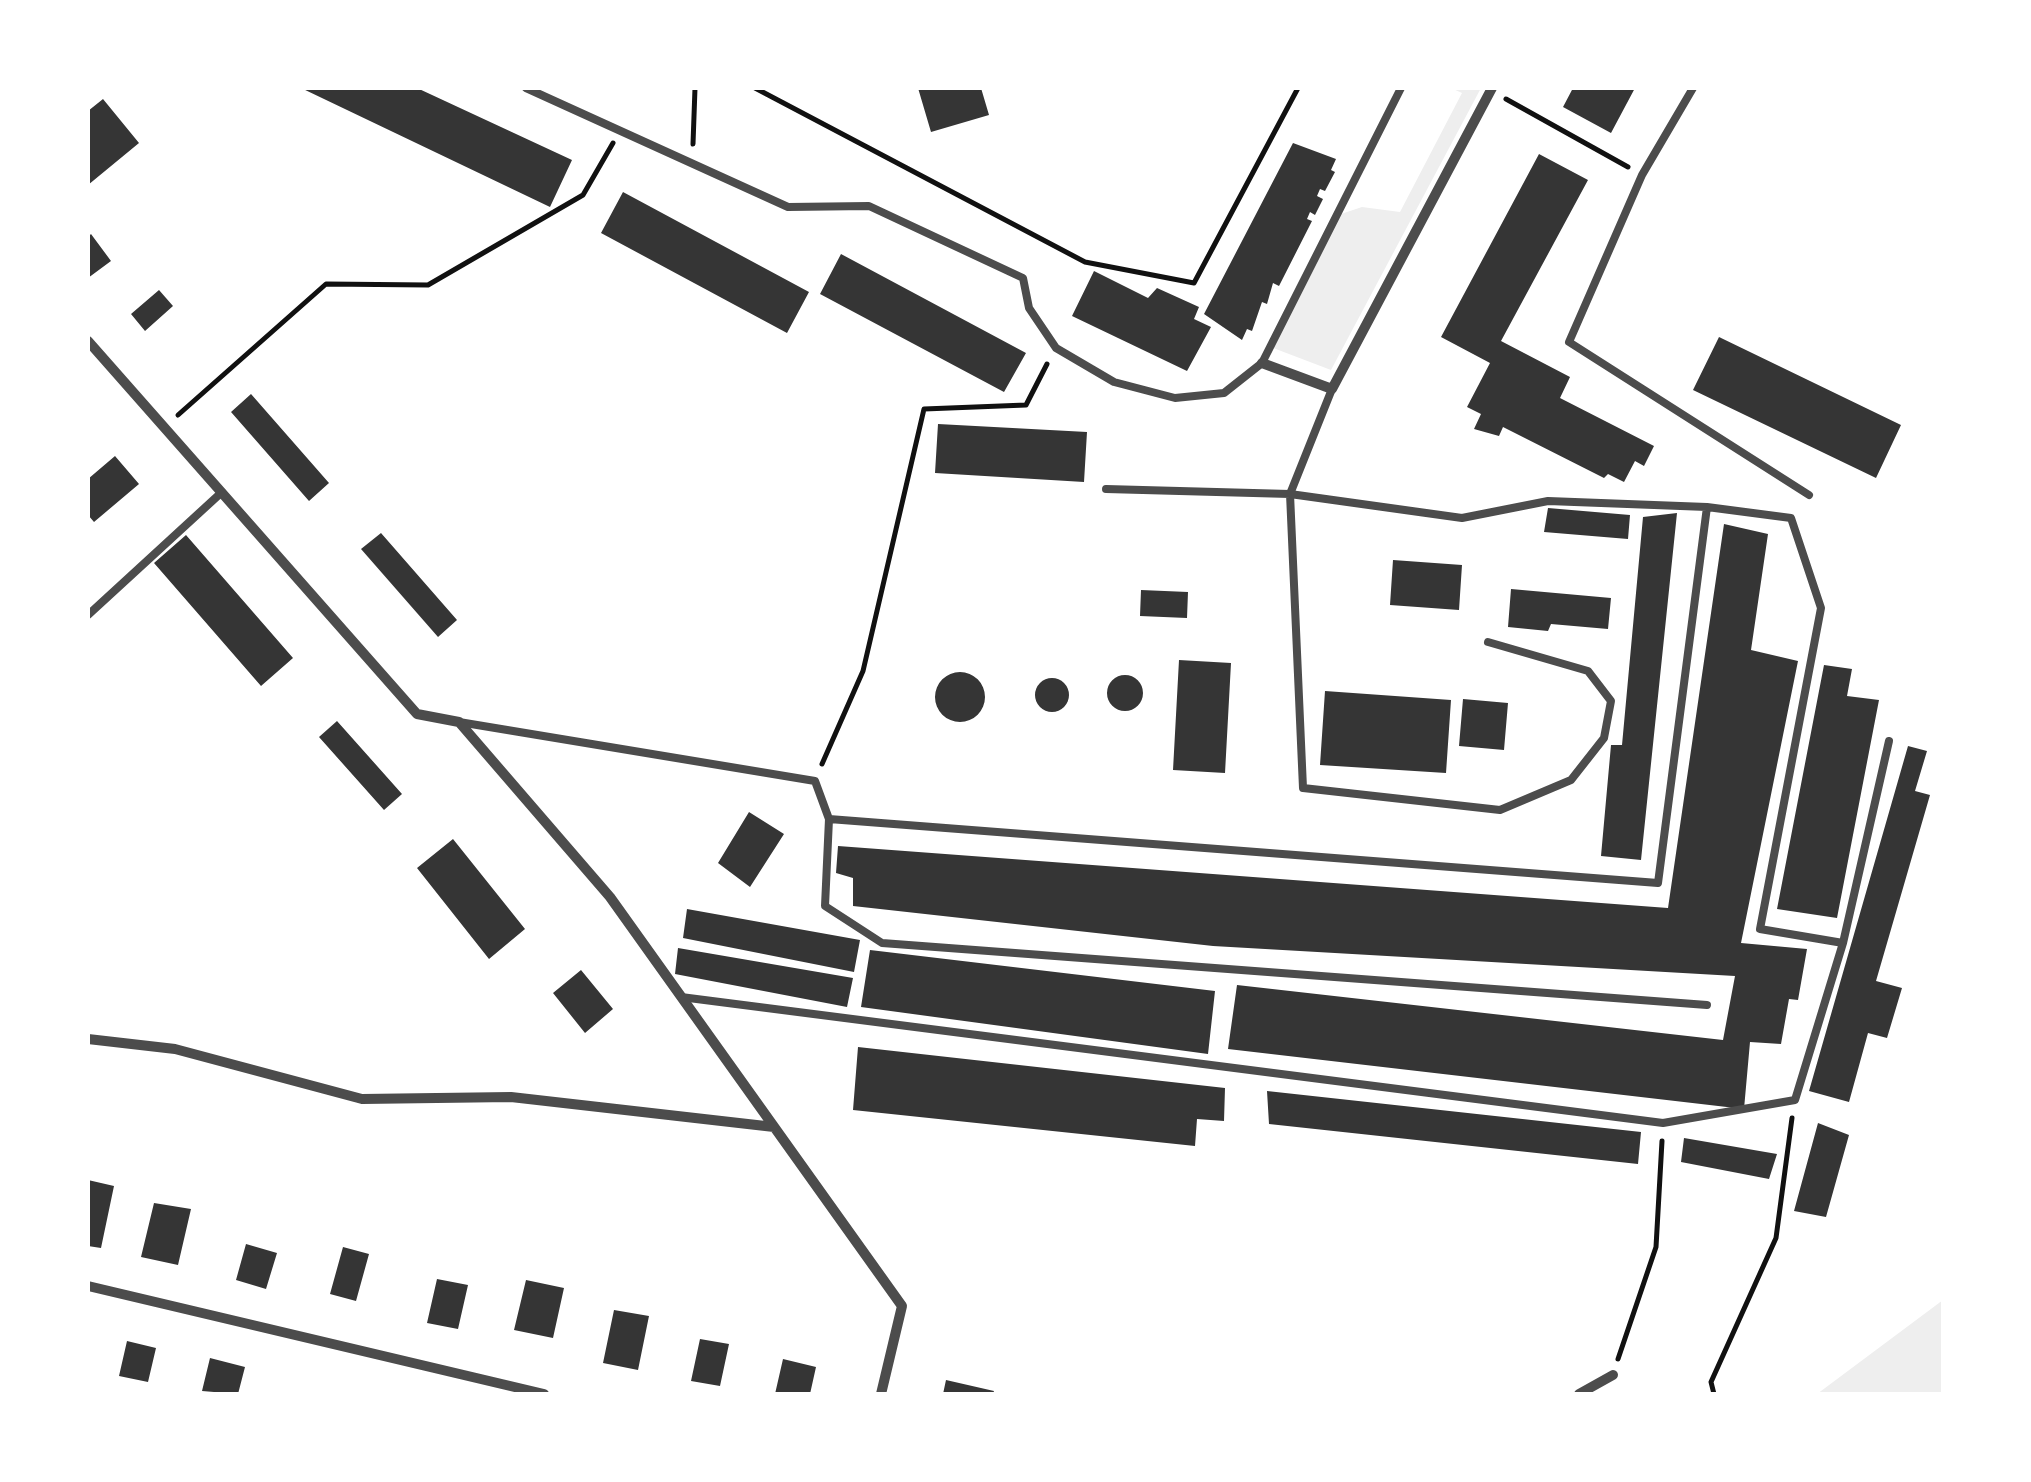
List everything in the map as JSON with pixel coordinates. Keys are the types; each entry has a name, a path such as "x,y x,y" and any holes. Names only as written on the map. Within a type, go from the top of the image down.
{"street":[{"path":"1262,363 1332,390 1491,89"},
{"path":"88,341 417,714 459,722 610,897 902,1306 882,1394"},
{"path":"88,1039 176,1049 362,1099 512,1096 774,1127"},
{"path":"88,1286 544,1394"},
{"path":"1580,1394 1613,1375"}],"lane":[{"path":"526,88 788,207 869,206 1023,278 1029,308 1056,348 1114,382 1176,398 1224,392 1262,363 1401,88"},
{"path":"1693,88 1642,175 1569,342 1809,495"},
{"path":"1332,390 1290,494 1304,788 1500,810 1571,780 1604,738 1611,701 1588,672 1488,642"},
{"path":"1106,489 1290,494 1462,518 1548,501 1707,506 1791,518 1821,608 1760,929 1843,943"},
{"path":"88,614 222,492"},
{"path":"829,819 1658,883 1707,506"},
{"path":"459,722 814,781 829,819 825,906 882,943 1707,1005"},
{"path":"681,997 1663,1124 1794,1100 1843,943 1889,742"}],"path":[{"path":"692,163 695,88"},
{"path":"757,88 1085,262 1194,283 1298,88"},
{"path":"1491,89 1642,175"},
{"path":"164,428 326,284 428,284 583,195 621,131"},
{"path":"814,781 863,672 924,409 1026,404 1056,348"},
{"path":"1714,1394 1711,1382 1776,1238 1794,1100"},
{"path":"1613,1375 1656,1247 1663,1124"}],"shaded area":[{"path":"1451,88 1481,88 1331,370 1268,346 1341,214 1362,207 1400,212 1462,93"},
{"path":"1943,1300 1943,1394 1817,1394"}],"building":[{"path":"301,88 417,88 572,160 550,207"},
{"path":"918,88 981,88 989,115 931,132"},
{"path":"1573,88 1635,88 1611,133 1563,107"},
{"path":"103,99 139,143 88,185 88,111"},
{"path":"1293,143 1336,159 1331,170 1335,172 1325,191 1320,189 1317,196 1323,199 1315,215 1310,212 1307,219 1312,221 1279,286 1273,283 1267,304 1262,302 1252,331 1247,329 1242,340 1204,314"},
{"path":"1539,154 1588,180 1501,341 1570,377 1560,398 1654,446 1644,466 1635,461 1624,482 1608,474 1604,478 1503,427 1499,436 1474,429 1481,414 1467,407 1490,363 1441,337"},
{"path":"623,192 809,292 787,333 601,233"},
{"path":"91,234 111,261 88,278 88,237"},
{"path":"841,254 1026,353 1004,392 820,294"},
{"path":"1094,271 1148,298 1157,288 1199,307 1194,319 1211,327 1187,371 1072,316"},
{"path":"159,290 173,306 145,331 131,314"},
{"path":"1719,337 1901,425 1876,478 1693,390"},
{"path":"251,394 329,483 309,501 231,412"},
{"path":"938,424 1087,432 1084,482 935,473"},
{"path":"115,456 139,484 94,522 88,515 88,479"},
{"path":"1548,508 1630,515 1628,539 1544,532"},
{"path":"1677,513 1641,860 1601,856 1611,745 1622,745 1643,517"},
{"path":"1724,524 1768,534 1751,650 1798,661 1741,943 1807,949 1798,1000 1789,999 1781,1044 1750,1042 1744,1109 1228,1049 1237,985 1723,1040 1735,976 1213,946 853,906 853,878 836,873 838,846 1668,908"},
{"path":"381,533 457,620 438,637 361,549"},
{"path":"186,535 293,658 261,686 154,563"},
{"path":"1393,560 1462,565 1459,610 1390,605"},
{"path":"1511,589 1611,598 1608,629 1551,624 1548,631 1508,627"},
{"path":"1141,590 1188,592 1187,618 1140,616"},
{"path":"1179,660 1231,663 1225,773 1173,770"},
{"path":"1824,665 1852,669 1847,696 1879,700 1837,918 1777,909"},
{"path":"960,672 978,679 985,697 978,715 960,722 942,715 935,697 942,679"},
{"path":"1125,675 1138,680 1143,693 1138,706 1125,711 1112,706 1107,693 1112,680"},
{"path":"1052,678 1064,683 1069,695 1064,707 1052,712 1040,707 1035,695 1040,683"},
{"path":"1325,691 1451,700 1446,773 1320,765"},
{"path":"1463,699 1508,703 1504,750 1459,746"},
{"path":"337,721 402,794 384,810 319,737"},
{"path":"1908,746 1927,751 1915,791 1930,795 1876,981 1902,988 1887,1038 1868,1033 1849,1102 1809,1091"},
{"path":"749,812 784,834 750,887 718,863"},
{"path":"453,839 525,929 489,959 417,868"},
{"path":"687,909 860,940 854,972 683,938"},
{"path":"678,948 853,978 847,1007 675,974"},
{"path":"870,950 1215,991 1208,1054 861,1007"},
{"path":"581,970 613,1009 585,1033 553,993"},
{"path":"858,1047 1225,1088 1224,1121 1197,1119 1195,1146 853,1110"},
{"path":"1267,1091 1641,1132 1638,1164 1269,1124"},
{"path":"1818,1123 1849,1135 1826,1217 1794,1211"},
{"path":"1684,1138 1777,1154 1769,1179 1681,1162"},
{"path":"88,1180 114,1186 101,1248 88,1246"},
{"path":"154,1203 191,1209 178,1265 141,1257"},
{"path":"246,1244 277,1253 266,1289 236,1280"},
{"path":"343,1247 369,1254 356,1301 330,1294"},
{"path":"437,1279 468,1285 458,1329 427,1323"},
{"path":"526,1280 564,1288 553,1338 514,1330"},
{"path":"614,1310 649,1316 638,1370 603,1363"},
{"path":"700,1339 729,1344 720,1386 691,1381"},
{"path":"127,1341 156,1348 148,1382 119,1376"},
{"path":"210,1358 245,1367 238,1394 202,1391"},
{"path":"783,1359 816,1367 810,1394 775,1394"},
{"path":"946,1380 994,1391 943,1394"}]}
